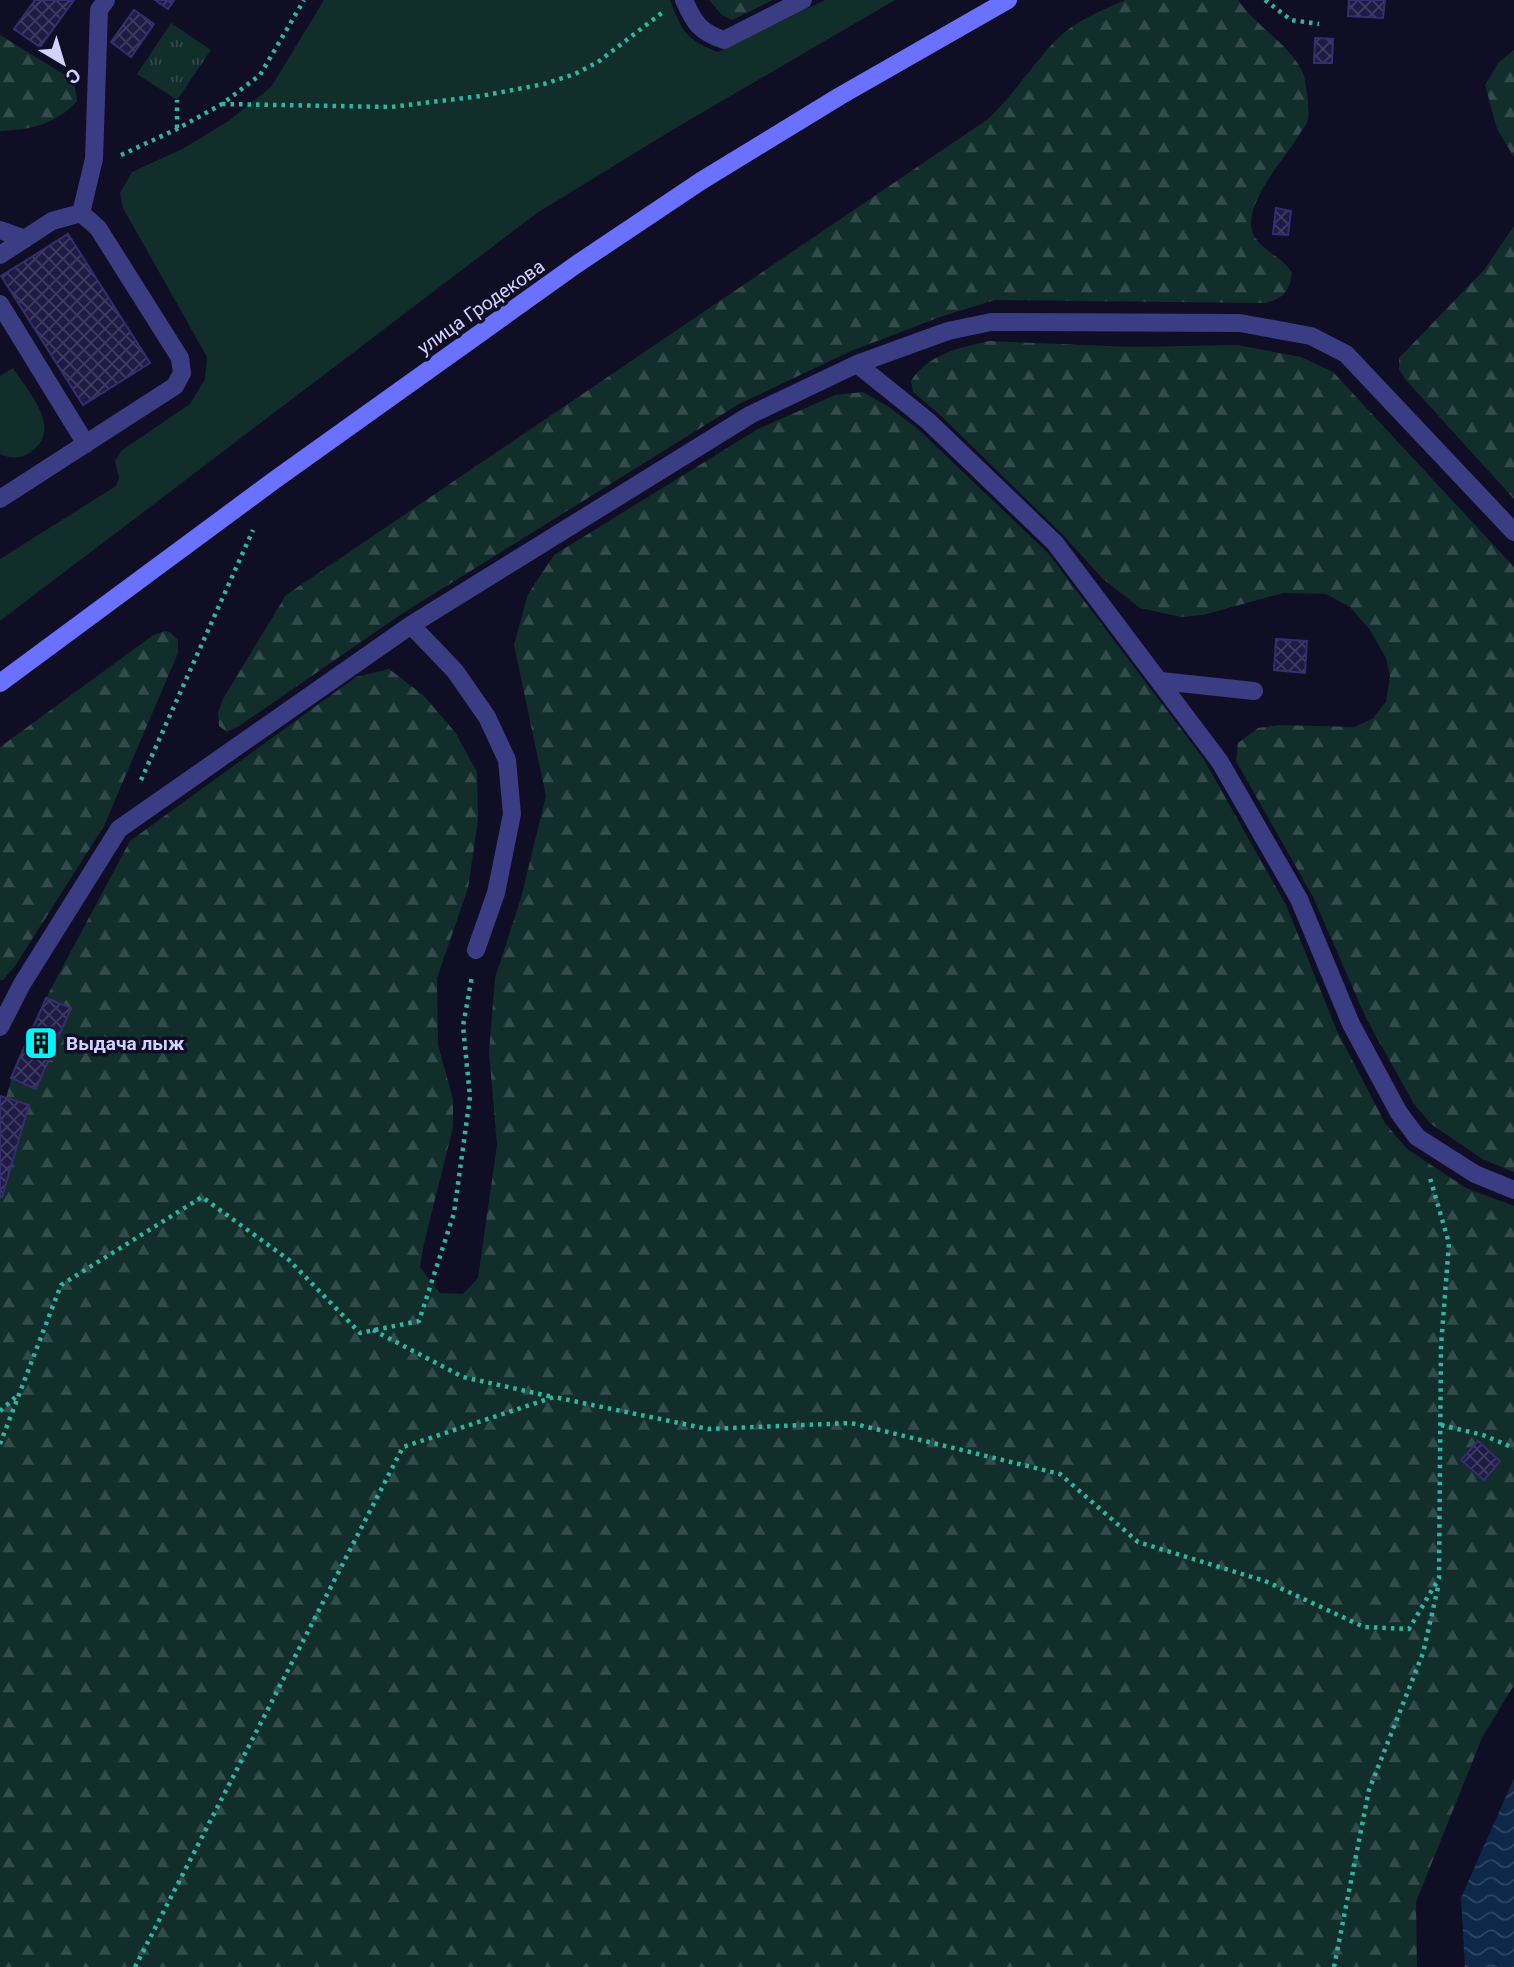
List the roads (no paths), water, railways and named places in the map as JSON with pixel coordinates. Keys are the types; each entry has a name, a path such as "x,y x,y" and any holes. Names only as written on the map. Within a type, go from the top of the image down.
{"main road":[{"name":"улица Гродекова","path":"0,684 287,471 577,264 701,181 840,96 1009,0"}],"street":[{"path":"81,213 94,159 99,10 106,0"},
{"path":"676,4 707,34 724,40 803,0"},
{"path":"0,255 52,220 81,213"},
{"path":"1,497 175,386 182,373 180,358 99,228 81,213"},
{"path":"0,230 25,239"},
{"path":"0,304 86,444"},
{"path":"0,1027 22,984 119,829 411,625 750,415 858,364 948,331 991,322 1240,323 1311,336 1346,354 1514,532"},
{"path":"858,364 928,421 1055,543 1220,762 1299,899 1350,1024 1399,1113 1418,1137 1475,1174 1514,1190"},
{"path":"411,625 455,671 487,717 507,760 512,814 496,892 476,950"},
{"path":"1161,681 1254,691"}],"water":[{"path":"1514,1778 1514,1967 1465,1967 1461,1898"}],"place":[{"name":"Выдача лыж","path":"41,1043"}]}
